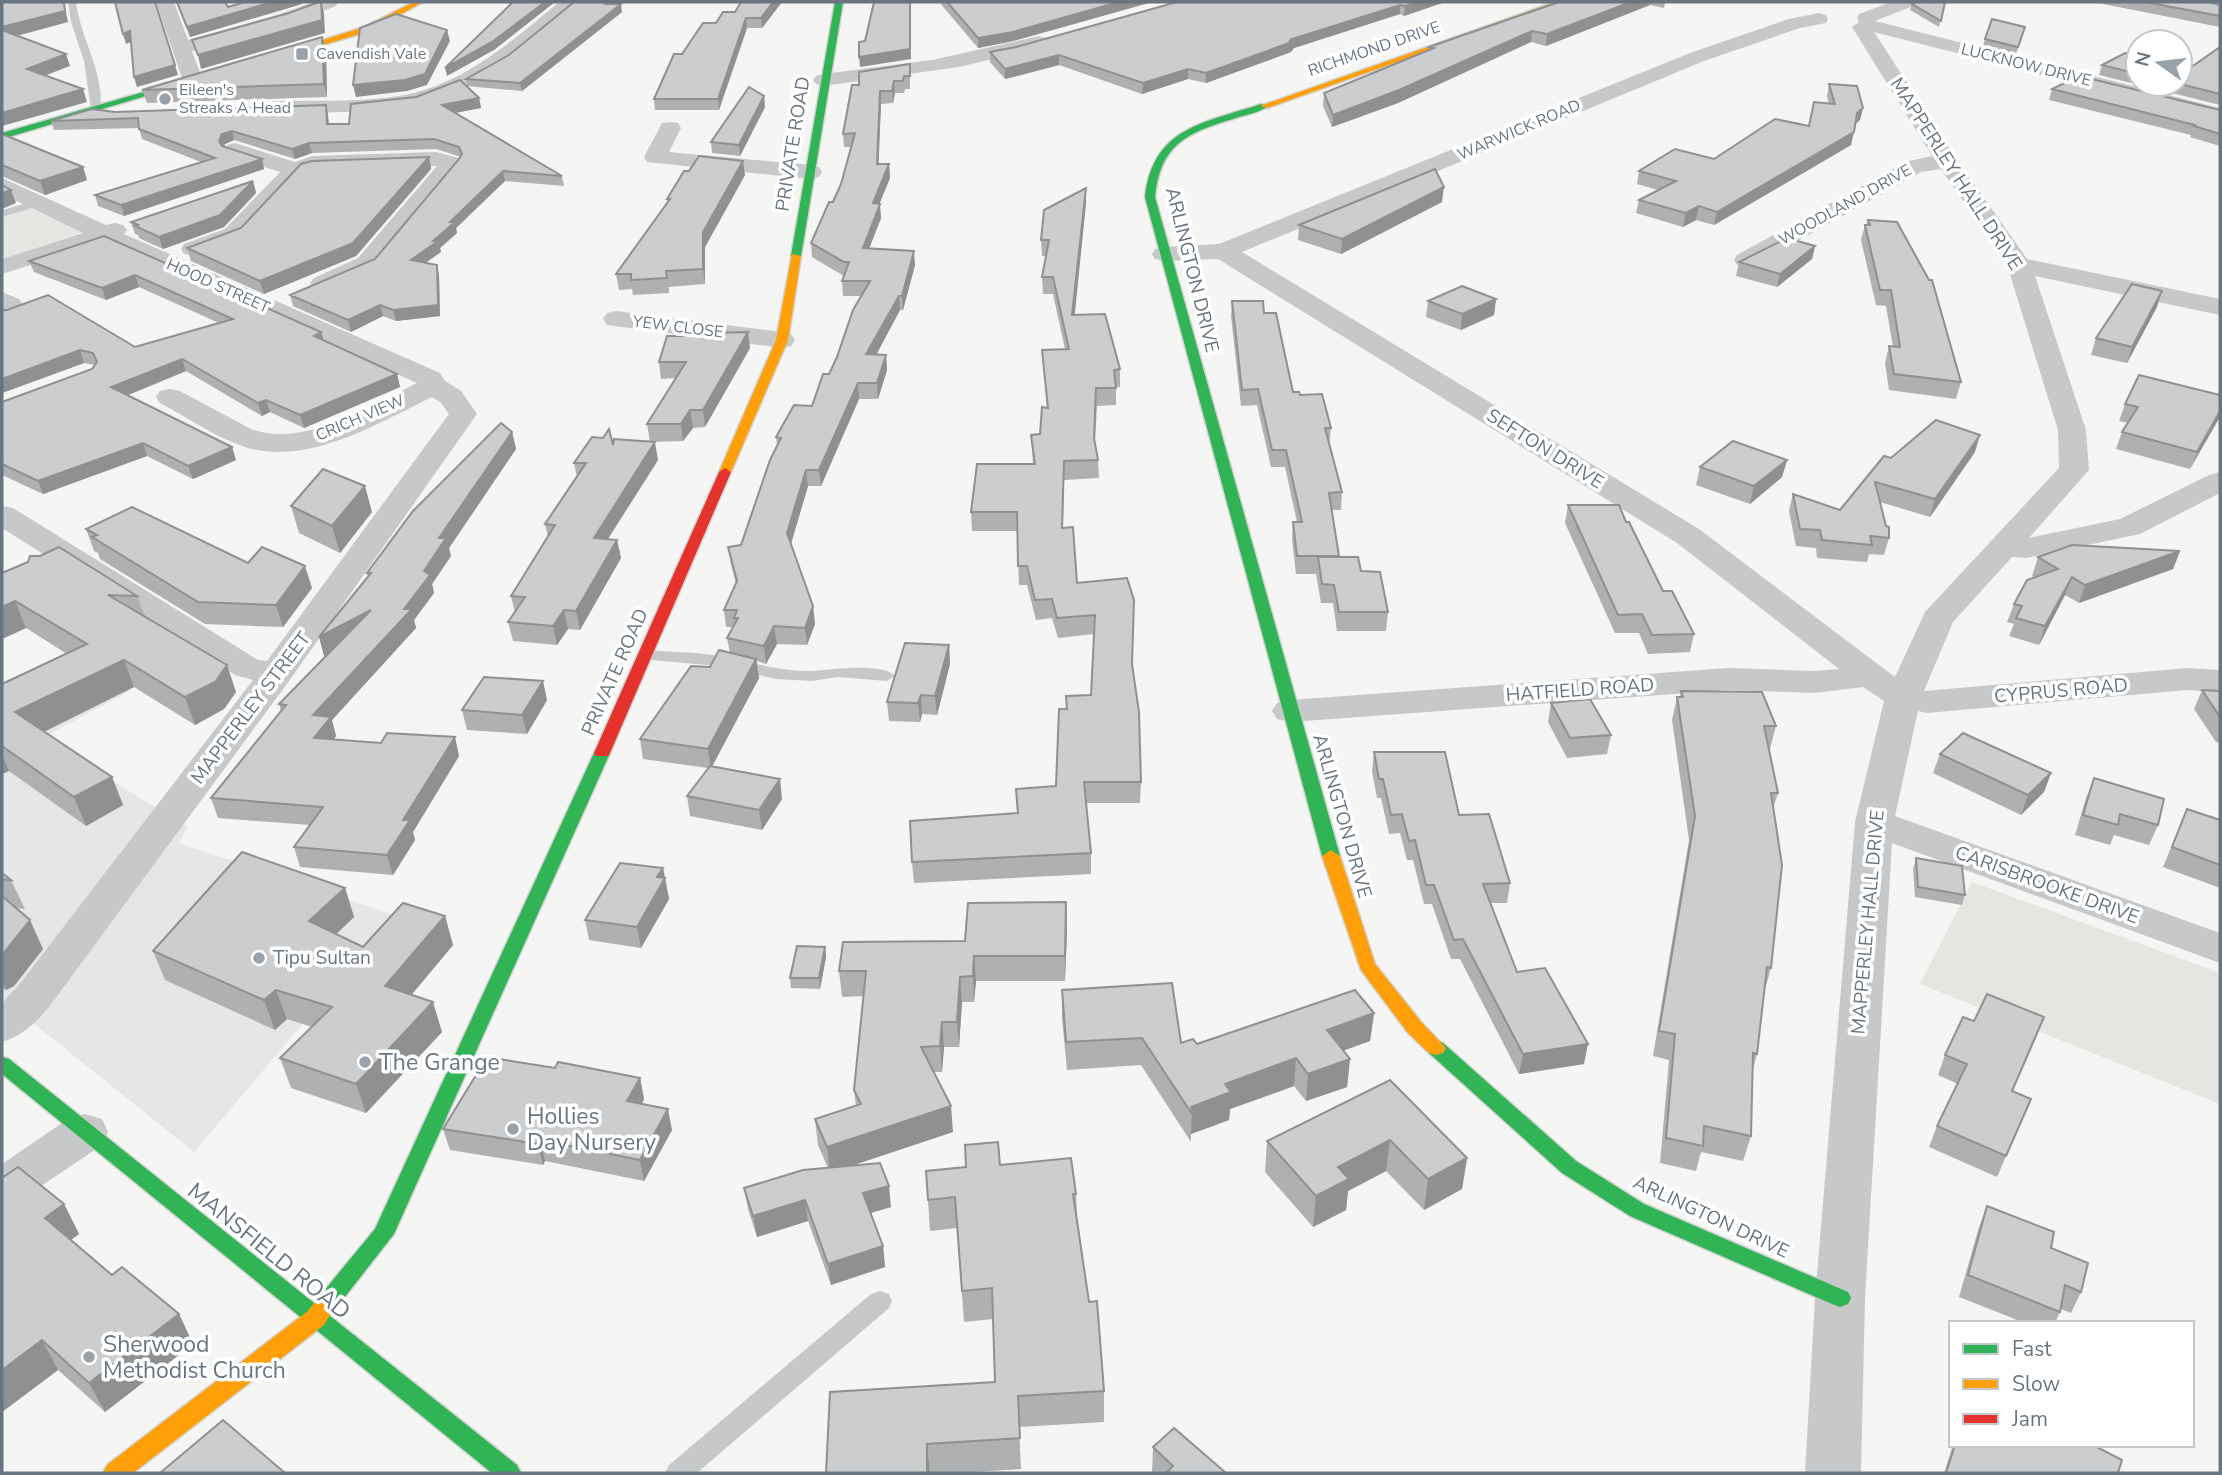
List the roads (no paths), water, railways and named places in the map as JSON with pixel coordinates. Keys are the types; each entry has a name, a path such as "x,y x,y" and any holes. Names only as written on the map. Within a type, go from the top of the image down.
{"main road":[{"path":"254,63 366,29 419,2"},
{"name":"PRIVATE ROAD","path":"116,1473 316,1318 383,1234 512,955 782,340 811,172 823,80 839,2"},
{"name":"RICHMOND DRIVE","path":"1197,130 1562,2"},
{"path":"2,136 199,79"},
{"name":"ARLINGTON DRIVE","path":"1197,130 1169,144 1157,155 1150,171 1149,190 1164,254 1290,711 1341,889 1367,966 1415,1028 1481,1091 1569,1167 1637,1210 1840,1298"},
{"name":"MANSFIELD ROAD","path":"2,1064 509,1473"}],"street":[{"path":"165,2 181,48 199,79"},
{"path":"181,48 284,19 330,2"},
{"path":"1846,18 1907,2"},
{"path":"259,108 363,105 411,100 441,90 502,55 566,5"},
{"name":"LUCKNOW DRIVE","path":"1800,5 2220,114"},
{"name":"MAPPERLEY HALL DRIVE","path":"1833,1473 1840,1298 1874,822 1903,698 1937,619 2074,470 2072,430 2019,265 1846,18"},
{"name":"WARWICK ROAD","path":"1223,251 1697,57 1796,23 1846,18"},
{"path":"823,80 877,74 1004,51 1056,38"},
{"path":"96,109 106,112 152,112"},
{"path":"670,128 655,157 811,172"},
{"path":"235,150 295,169"},
{"path":"244,187 312,163 441,159 451,165 367,263 264,306"},
{"name":"WOODLAND DRIVE","path":"1746,260 1913,167 1928,162 1948,163"},
{"path":"162,261 234,234 295,169"},
{"name":"HOOD STREET","path":"2,185 162,261 430,379 433,386"},
{"path":"2,267 142,221"},
{"path":"1164,254 1223,251"},
{"name":"SEFTON DRIVE","path":"1223,251 1688,536 1870,677 1903,698"},
{"path":"2019,265 2220,307"},
{"name":"YEW CLOSE","path":"616,319 782,340"},
{"name":"CRICH VIEW","path":"170,397 259,442 299,444 330,433 433,386"},
{"name":"MAPPERLEY STREET","path":"2,1026 14,1018 34,996 277,674 463,414 451,397 433,386"},
{"path":"2003,547 2026,548 2129,527 2220,481"},
{"path":"2,515 247,668 277,674"},
{"name":"HATFIELD ROAD","path":"1290,711 1728,679 1815,682 1870,677"},
{"name":"CYPRUS ROAD","path":"1903,698 1927,702 2188,679 2220,681"},
{"name":"CARISBROOKE DRIVE","path":"1874,822 2220,949"},
{"path":"2,1188 85,1132"}],"lane":[{"path":"72,2 79,40 91,72 96,109"},
{"path":"2,214 41,202"},
{"path":"645,655 719,661 776,674 887,676"},
{"path":"678,1473 880,1301"}],"place":[{"name":"Cavendish Vale","path":"302,54"},
{"name":"Eileen's Streaks A Head","path":"165,99"},
{"name":"Tipu Sultan","path":"259,958"},
{"name":"The Grange","path":"365,1062"},
{"name":"Hollies Day Nursery","path":"513,1129"},
{"name":"Sherwood Methodist Church","path":"89,1357"}]}
